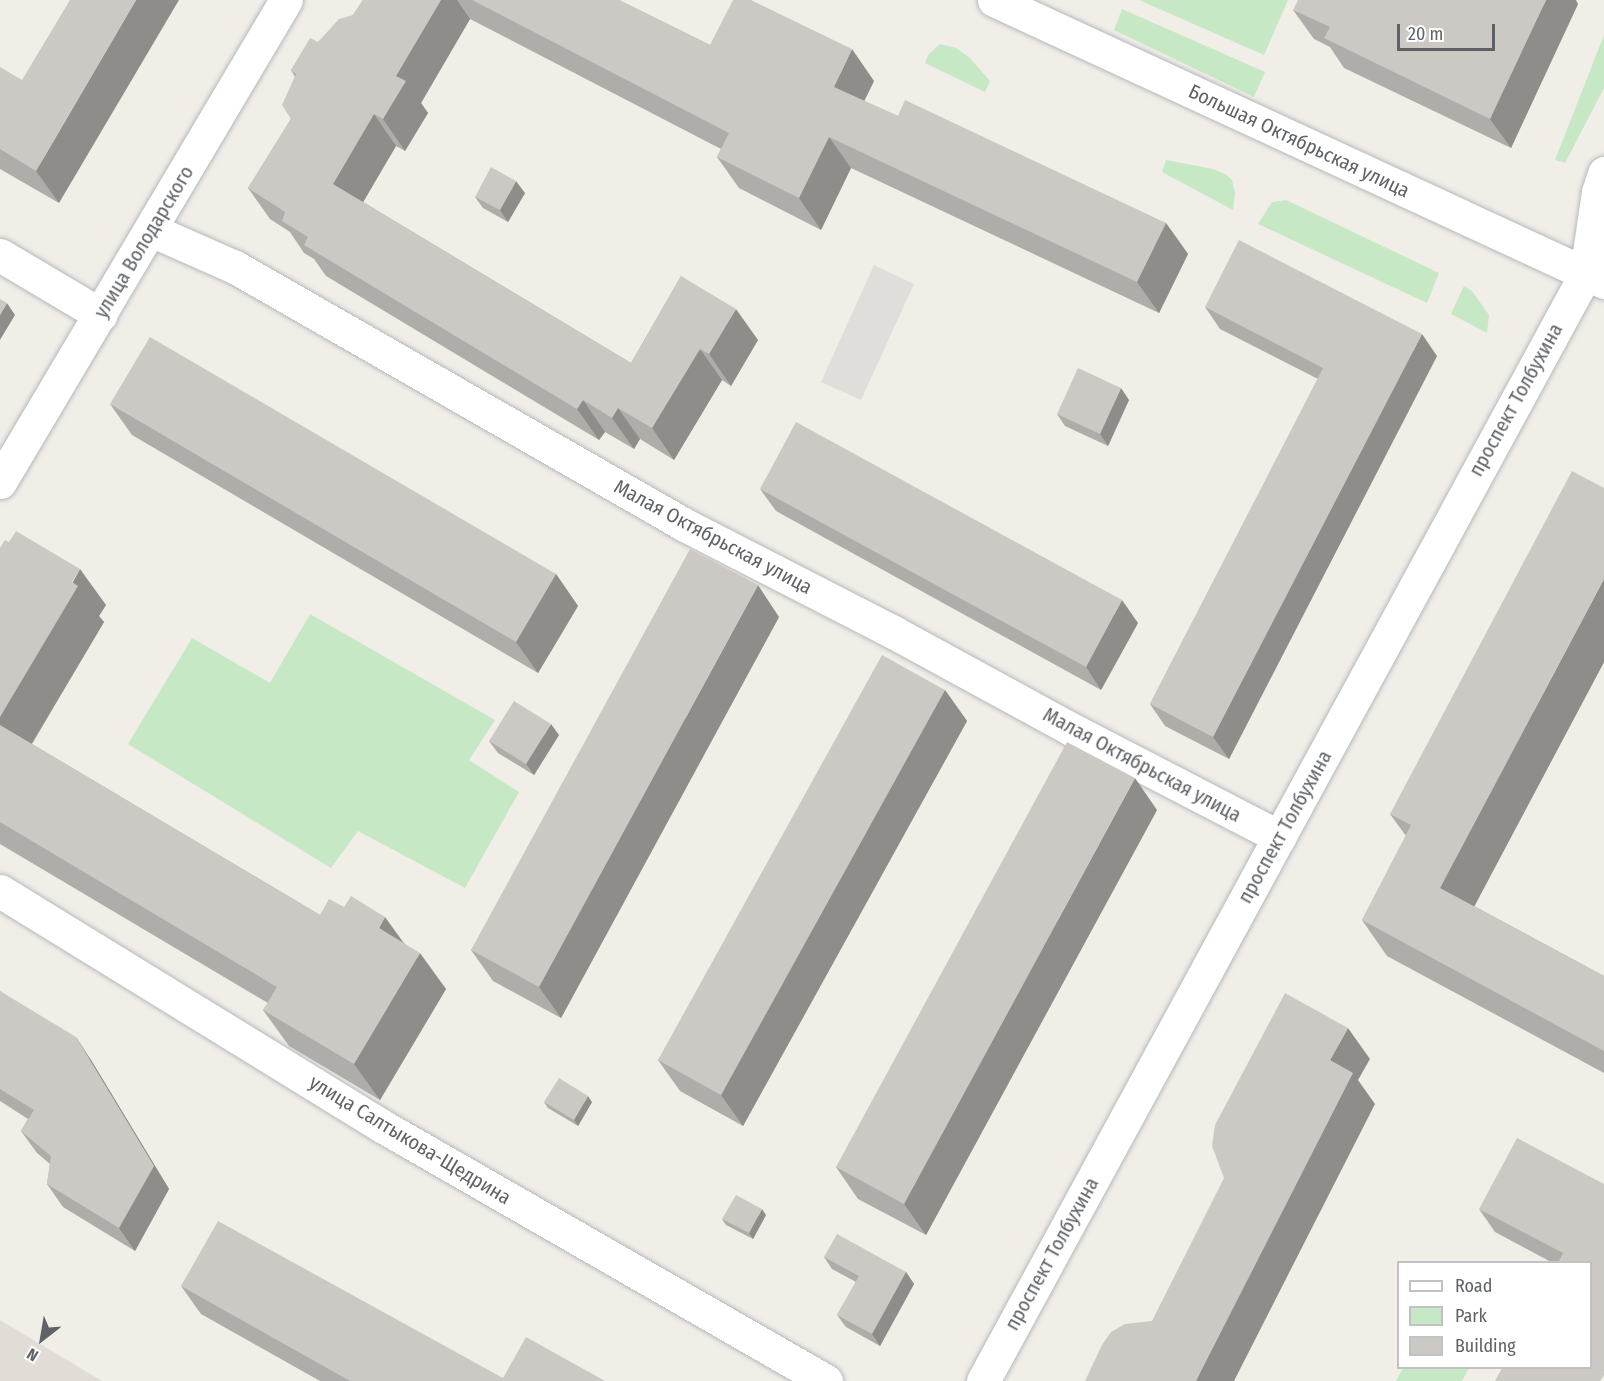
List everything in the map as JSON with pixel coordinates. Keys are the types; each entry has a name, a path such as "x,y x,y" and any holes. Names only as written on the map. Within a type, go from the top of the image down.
{"street":[{"name":"улица Володарского","path":"0,482 286,0"},
{"name":"Большая Октябрьская улица","path":"994,0 1598,268"},
{"name":"проспект Толбухина","path":"983,1381 1279,837 1598,268 1598,192 1604,173"},
{"name":"Малая Октябрьская улица","path":"151,230 235,267 685,525 893,632 1279,837"},
{"path":"0,255 101,315"},
{"name":"улица Салтыкова-Щедрина","path":"0,891 382,1126 826,1381"}],"shaded area":[{"path":"874,265 914,284 861,400 821,382"},
{"path":"0,1320 102,1381 0,1381"}],"green space":[{"path":"1139,0 1288,0 1264,55"},
{"path":"1122,9 1265,72 1254,97 1114,30"},
{"path":"1604,35 1604,88 1565,163 1555,160"},
{"path":"940,44 956,48 970,58 990,81 985,92 925,63 928,55"},
{"path":"1166,160 1213,169 1225,174 1232,180 1235,193 1233,210 1162,172"},
{"path":"1286,200 1439,273 1427,303 1258,224 1272,202"},
{"path":"1464,286 1472,291 1489,315 1487,333 1451,314"},
{"path":"310,614 495,720 469,760 519,792 465,888 358,831 331,868 128,744 192,638 270,683"},
{"path":"1402,1369 1468,1369 1462,1381 1396,1381"}],"building":[{"path":"70,0 136,0 36,171 0,149 0,67 22,80"},
{"path":"363,0 441,0 396,76 406,81 383,119 374,114 333,184 631,363 681,276 736,309 709,354 700,349 652,428 618,408 612,418 583,400 577,409 304,245 308,237 282,221 285,212 248,188 291,119 282,105 296,74 291,70 310,38 318,42 339,19 353,15"},
{"path":"472,0 619,0 710,45 733,0 751,0 852,49 834,87 898,116 905,100 1166,223 1137,282 829,137 799,198 717,157 729,133"},
{"path":"1298,0 1546,0 1490,119 1324,38 1330,27 1293,10"},
{"path":"491,167 516,181 500,210 475,197"},
{"path":"1239,240 1422,334 1213,737 1150,704 1323,368 1205,307"},
{"path":"0,299 7,303 0,315"},
{"path":"150,337 556,574 516,642 110,404"},
{"path":"1078,368 1121,388 1100,434 1057,414"},
{"path":"796,422 1122,600 1086,667 760,489"},
{"path":"1572,471 1604,488 1604,579 1440,888 1604,976 1604,1051 1362,920 1411,825 1390,814"},
{"path":"16,531 80,569 72,582 78,586 0,717 0,548 5,540 9,542"},
{"path":"690,549 758,585 539,987 471,950"},
{"path":"882,655 945,690 721,1095 658,1060"},
{"path":"514,701 551,724 526,764 489,741"},
{"path":"0,725 320,915 329,899 344,907 351,896 385,917 379,928 420,953 354,1064 263,1010 277,987 0,822"},
{"path":"1067,742 1135,778 904,1204 836,1167"},
{"path":"0,991 76,1037 154,1166 119,1228 47,1184 51,1156 21,1131 34,1110 0,1089"},
{"path":"1285,993 1348,1028 1330,1060 1353,1073 1196,1381 1085,1381 1102,1345 1111,1332 1125,1324 1152,1321 1224,1178 1212,1146 1215,1125"},
{"path":"559,1078 588,1096 574,1120 544,1102"},
{"path":"1517,1138 1604,1184 1604,1375 1600,1381 1495,1381 1501,1369 1592,1369 1592,1261 1559,1261 1563,1253 1479,1209"},
{"path":"736,1195 762,1209 749,1233 722,1219"},
{"path":"218,1221 503,1378 526,1337 605,1381 350,1381 181,1286"},
{"path":"837,1234 906,1272 872,1334 837,1315 859,1276 824,1257"}]}
